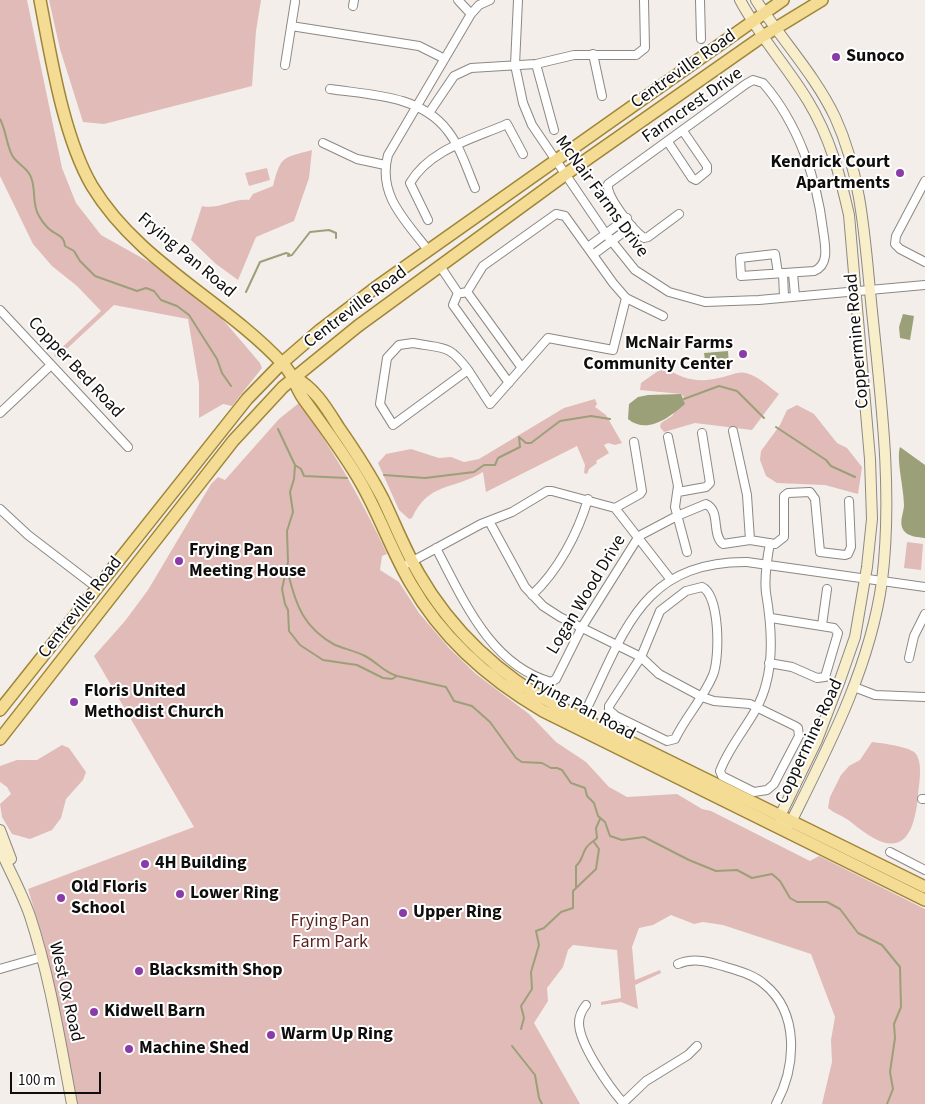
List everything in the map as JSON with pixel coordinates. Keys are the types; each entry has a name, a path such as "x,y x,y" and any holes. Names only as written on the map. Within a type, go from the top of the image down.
{"main road":[{"name":"Frying Pan Road","path":"40,0 69,129 82,165 97,194 116,219 144,248 178,277 235,319 282,363 295,378 302,396 338,445 359,479 407,564 431,613 474,662 518,697 579,723 786,819 925,887"},
{"name":"Centreville Road","path":"0,710 230,420 282,363 346,309 782,0"},
{"name":"Centreville Road","path":"0,739 233,441 273,396 358,326 566,174 763,36 822,0"},
{"name":"Frying Pan Road","path":"579,723 781,829 925,900"}],"street":[{"path":"458,0 471,14"},
{"path":"428,250 392,202 386,185 385,164 388,155 443,58 471,14 479,5 490,0"},
{"name":"McNair Farms Drive","path":"518,0 515,65 523,103 532,125 606,234 635,270 669,292 681,297 718,302 925,285"},
{"path":"428,113 454,76 471,68 536,64 574,55 636,55 645,48 644,0"},
{"path":"700,0 701,38"},
{"name":"Coppermine Road","path":"740,0 808,102 823,128 836,161 848,215 871,476 871,526 865,579 855,637 786,819"},
{"name":"Coppermine Road","path":"756,0 829,105 842,135 856,180 870,290 887,490 887,526 882,581 870,638 854,687 781,829"},
{"path":"285,65 295,2"},
{"path":"291,26 419,46 443,58"},
{"path":"593,54 602,96"},
{"path":"536,64 554,130"},
{"name":"Farmcrest Drive","path":"679,214 644,238 626,218 608,190 608,184 753,80 763,83 784,112 806,158 822,216 825,246 824,263 821,268 793,274 781,273 741,276 740,258 775,254 781,273 784,297"},
{"path":"330,89 402,100 428,113 447,129 476,188"},
{"path":"428,220 410,183 419,168 432,157 507,124 523,154"},
{"path":"668,142 692,178 696,180 702,176 707,166 683,131"},
{"path":"323,143 357,159 385,164"},
{"path":"925,181 896,236 895,244 900,250 925,262"},
{"path":"458,294 467,292 483,266 556,214 565,216 594,254 613,284 626,298 663,316"},
{"path":"588,247 626,218"},
{"path":"594,254 632,226"},
{"path":"440,266 458,294"},
{"path":"793,274 795,296"},
{"path":"467,292 522,368"},
{"path":"458,294 453,305 509,383"},
{"path":"468,370 393,425 380,404 387,358 399,345 412,343 448,349 455,353 468,370 490,404 548,338 613,350 626,298"},
{"name":"Copper Bed Road","path":"0,310 128,447"},
{"path":"0,413 51,365"},
{"path":"733,431 747,496 750,540"},
{"path":"678,492 706,487 710,483 702,432"},
{"path":"668,437 678,492 675,500 677,516 687,552"},
{"path":"615,508 642,491 634,442"},
{"path":"407,564 489,521 512,512 547,491 562,491 615,508 639,536 671,580"},
{"path":"489,521 532,595 555,613 641,657 659,674 702,697 714,701 745,702 756,707 795,726 800,732 774,784 760,792 754,792 726,778 720,771 736,738 750,721 756,707 766,687 771,618 766,592 766,564 770,543 779,542 784,537 784,496 788,493 810,492 815,499 820,552 837,556 848,554 851,547 849,500"},
{"path":"532,595 544,582 565,551 583,517 588,499"},
{"name":"Logan Wood Drive","path":"436,548 482,630 509,660 551,682 556,679 582,626 639,536 677,516 702,505 708,505 713,511 720,541 726,544 750,540 770,543"},
{"path":"0,509 28,535 96,587"},
{"path":"579,723 618,644 640,607 671,580 692,569 714,563 747,562 925,587"},
{"path":"698,587 706,589 712,597 715,611 716,661 714,673 702,697 683,722 675,738 670,742 612,714 609,706 641,657 660,611 686,591 698,587"},
{"path":"822,625 827,589"},
{"path":"909,658 914,636 925,614"},
{"path":"769,663 792,667 817,678 826,677 838,633 834,628 822,625 771,618"},
{"path":"854,687 875,695 925,698"},
{"name":"West Ox Road","path":"0,830 42,957 72,1104"},
{"name":"West Ox Road","path":"0,849 19,889"},
{"path":"890,852 925,870"},
{"path":"0,968 42,957"},
{"path":"678,964 689,960 701,960 749,975 763,982 779,1000 790,1026 791,1046 787,1078 776,1104"},
{"path":"586,1004 579,1022 584,1041 606,1079 624,1103 646,1081 688,1055 697,1046"}],"green space":[{"path":"0,0 27,0 62,168 76,203 101,235 151,263 219,315 260,363 262,368 232,406 223,404 199,418 199,384 188,319 114,305 57,358 54,355 101,311 77,286 52,266 33,244 0,176"},
{"path":"49,0 261,0 256,31 252,86 104,124 83,122 60,49"},
{"path":"312,150 309,178 294,221 256,237 238,280 216,264 191,240 202,206 208,207 249,200 253,194 273,186 278,168 285,159"},
{"path":"267,168 270,180 249,186 245,173"},
{"path":"665,366 685,378 700,380 746,373 759,379 779,394 752,430 695,423 664,432 660,427 661,423 672,416 684,397 681,394 640,390 641,383"},
{"path":"595,399 597,404 595,407 606,415 622,443 615,445 608,443 604,445 609,453 596,461 597,463 589,469 587,474 584,473 585,465 577,446 486,492 483,472 443,488 426,498 418,506 412,518 409,519 399,510 378,463 386,454 411,449 439,458 451,457 464,462 479,459 564,408"},
{"name":"Frying Pan Farm Park","path":"299,403 336,458 387,554 382,556 380,570 399,582 419,613 449,648 476,674 529,714 556,742 586,762 609,787 627,797 677,794 702,809 711,811 810,861 819,856 925,909 925,1104 822,1104 832,1062 831,1040 835,1017 811,954 723,925 703,922 694,924 671,915 653,925 639,928 632,947 635,980 660,970 661,973 635,985 638,1009 621,1002 601,1005 601,1002 621,998 617,950 573,945 568,950 563,967 547,988 548,1001 534,1023 580,1104 77,1104 44,942 28,889 194,827 94,656 125,621 148,590 211,484 218,477 225,480 279,419"},
{"path":"797,405 814,414 837,443 847,448 862,467 858,494 825,485 777,483 766,476 760,460 761,451 780,425 787,410"},
{"path":"907,542 923,544 921,570 904,568"},
{"path":"872,742 909,749 918,758 920,774 915,814 911,828 905,837 898,842 889,843 878,840 828,808 830,797 841,775 849,766 860,760"},
{"path":"62,745 69,748 86,772 83,780 66,799 61,818 52,830 30,839 12,834 2,817 0,804 11,794 7,787 0,782 0,766 17,760 37,760"}],"shaded area":[{"path":"903,314 914,316 910,340 900,338 899,327"},
{"path":"728,351 729,366 706,367 704,353"},
{"path":"681,394 685,404 665,419 650,425 643,425 628,419 629,404 638,397"},
{"path":"900,447 925,465 925,538 908,534 902,528 904,498 899,459"}],"waterway":[{"path":"0,119 12,155 30,175 37,211 51,231 63,239 65,246 74,251 80,261 95,276 137,291 146,288 154,291 161,300 177,306 189,315 217,359 222,373 231,386"},
{"path":"246,292 260,262 286,253 289,254 288,256 292,255 310,232 329,230 336,233 336,238"},
{"path":"684,399 719,386 737,391 764,418"},
{"path":"384,475 425,478 474,472 484,465 495,465 498,458 520,447 519,437 526,443 531,443 560,421 591,416 610,419"},
{"path":"776,427 826,460 831,466 855,477"},
{"path":"278,429 295,465 294,479 290,492 293,512 287,531 288,562 282,589 288,610 289,631 300,645 323,660 357,665 383,678 392,679 397,676 446,687 454,701 472,706 490,722 516,758 522,762 542,763 551,768 562,770 571,783 585,788 587,796 594,803 598,816 605,822 610,836 622,840 644,837 689,860 716,871 737,870 752,878 772,874 780,881 790,898 797,902 827,902 840,909 858,933 882,945 900,967 901,1007 894,1024 895,1038 890,1072 893,1089 887,1104"},
{"path":"295,465 301,469 304,476 347,478"},
{"path":"288,573 298,606 316,631 335,645 365,656 397,676"},
{"path":"576,888 576,866 580,862 587,846 597,838 596,828 600,819"},
{"path":"521,1029 524,1018 521,1006 532,989 531,972 539,945 536,931 544,928 561,912 573,908 573,891 596,869 599,849 594,842"},
{"path":"512,1046 535,1075 539,1098 542,1104"}],"place":[{"name":"Sunoco","path":"836,57"},
{"name":"Kendrick Court Apartments","path":"900,173"},
{"name":"McNair Farms Community Center","path":"743,354"},
{"name":"Frying Pan Meeting House","path":"179,561"},
{"name":"Floris United Methodist Church","path":"74,702"},
{"name":"4H Building","path":"145,864"},
{"name":"Lower Ring","path":"180,894"},
{"name":"Old Floris School","path":"61,898"},
{"name":"Upper Ring","path":"403,913"},
{"name":"Blacksmith Shop","path":"139,971"},
{"name":"Kidwell Barn","path":"94,1012"},
{"name":"Warm Up Ring","path":"271,1035"},
{"name":"Machine Shed","path":"129,1049"}]}
